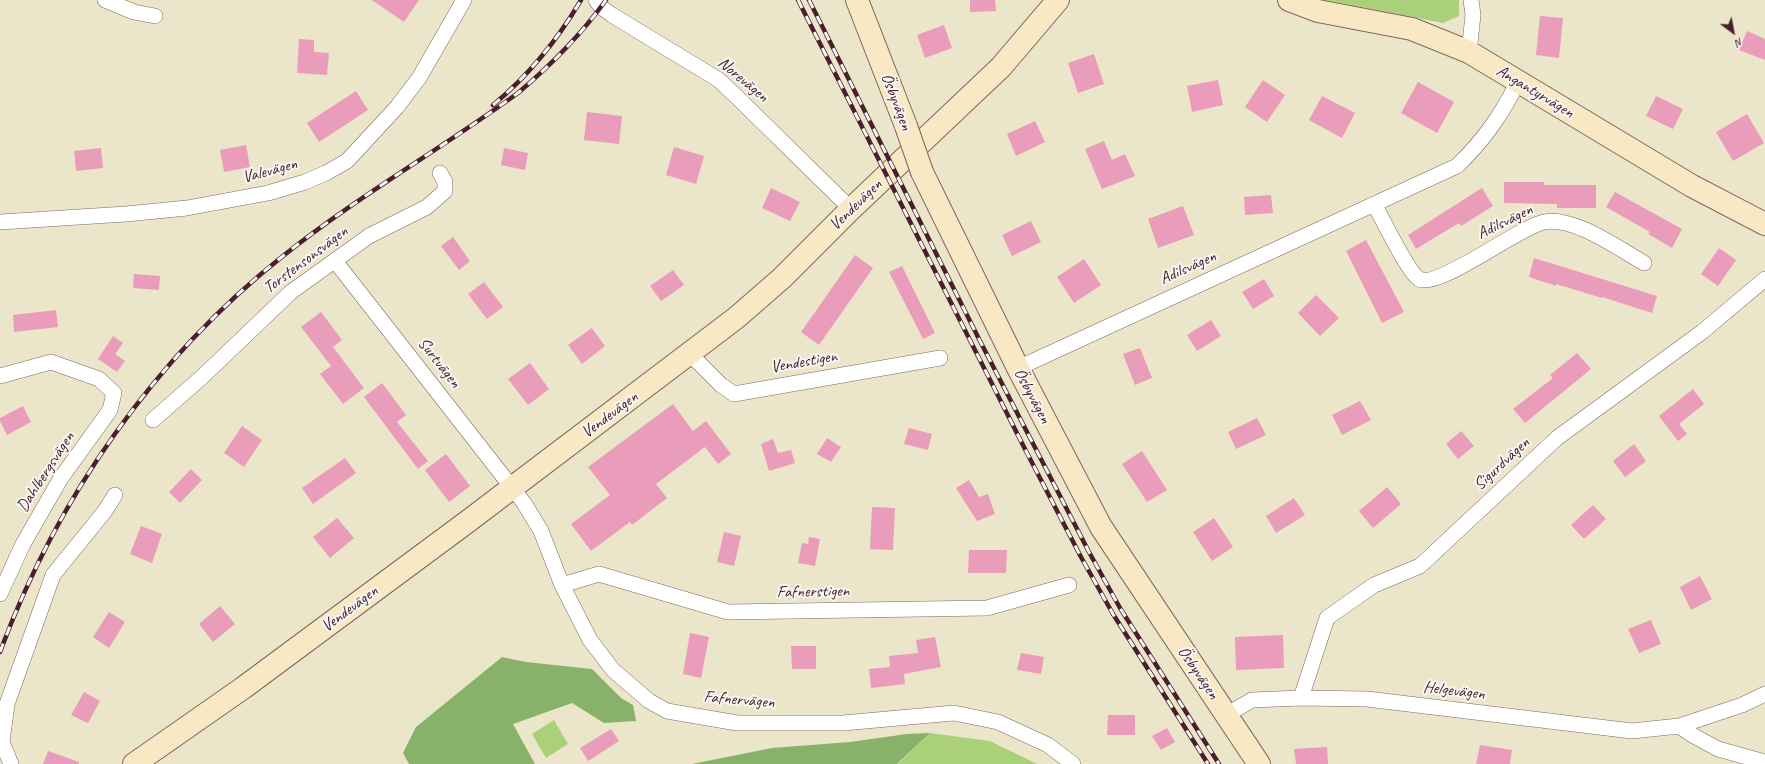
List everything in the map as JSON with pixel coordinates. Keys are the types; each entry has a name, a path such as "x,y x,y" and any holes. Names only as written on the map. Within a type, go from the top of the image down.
{"street":[{"path":"105,0 134,12 155,16"},
{"name":"Valevägen","path":"0,222 126,214 187,208 268,192 305,182 326,173 347,161 397,107 420,78 464,0"},
{"name":"Norevägen","path":"596,0 601,7 612,15 719,80 851,209"},
{"name":"Ösbyvägen","path":"857,0 906,126 922,172 1018,368 1101,527 1259,764"},
{"name":"Vendevägen","path":"134,764 242,688 512,488 736,318 782,278 851,209 1001,67 1048,9 1058,0"},
{"name":"Angantyrvägen","path":"1289,0 1318,11 1412,28 1470,52 1692,186 1765,224"},
{"path":"1470,52 1473,14 1471,0"},
{"name":"Adilsvägen","path":"1018,368 1458,166 1474,150 1502,112 1518,82"},
{"name":"Torstensonsvägen","path":"153,420 202,377 291,292 369,236 427,207 445,191 445,182 440,173"},
{"name":"Adilsvägen","path":"1374,204 1411,271 1420,280 1432,280 1448,274 1504,241 1544,222 1562,222 1584,230 1644,263"},
{"name":"Surtvägen","path":"335,261 512,488"},
{"name":"Sigurdvägen","path":"1300,698 1327,618 1374,585 1420,566 1557,438 1702,332 1765,279"},
{"name":"Vendestigen","path":"690,354 721,385 734,394 940,358"},
{"name":"Dahlbergsvägen","path":"0,376 51,362 99,379 114,393 110,410 61,478 23,544 0,594"},
{"name":"Fafnervägen","path":"512,488 524,503 541,531 562,585 590,640 613,670 650,701 667,711 737,723 843,723 954,713 998,722 1048,745 1073,764"},
{"path":"11,764 2,742 7,704 54,575 105,510 114,496"},
{"name":"Fafnerstigen","path":"562,585 599,574 728,612 988,608 1068,586"},
{"name":"Helgevägen","path":"1226,715 1252,700 1300,698 1367,699 1632,731 1679,726 1742,705 1765,694"},
{"path":"1679,726 1718,749 1765,762"}],"green space":[{"path":"1326,0 1459,0 1459,16 1443,23"},
{"path":"502,657 526,662 592,669 621,698 633,705 636,721 604,723 572,703 513,724 535,764 409,764 403,753 416,727"},
{"path":"554,720 568,744 546,758 532,734"},
{"path":"930,733 990,741 1037,764 898,764"},
{"path":"930,733 897,764 692,764 772,748 850,742 907,734"}],"building":[{"path":"372,0 419,0 404,22"},
{"path":"970,0 995,0 996,11 970,12"},
{"path":"1540,16 1563,18 1559,58 1536,55"},
{"path":"944,25 952,48 925,58 917,35"},
{"path":"1747,31 1765,39 1765,60 1739,50"},
{"path":"299,39 314,40 314,52 329,53 327,75 297,73"},
{"path":"1094,54 1104,84 1078,93 1068,63"},
{"path":"1218,80 1223,105 1192,112 1187,86"},
{"path":"1263,80 1285,95 1267,122 1245,107"},
{"path":"1418,82 1454,102 1437,133 1401,113"},
{"path":"356,91 368,110 319,142 307,123"},
{"path":"1322,96 1355,113 1342,138 1309,120"},
{"path":"1656,96 1683,109 1673,129 1646,116"},
{"path":"587,112 622,116 619,144 584,140"},
{"path":"1747,114 1764,143 1733,161 1716,132"},
{"path":"1035,121 1045,142 1016,156 1007,134"},
{"path":"1104,141 1112,160 1125,154 1135,176 1102,189 1085,149"},
{"path":"246,145 250,167 224,172 220,150"},
{"path":"674,147 704,156 696,184 666,175"},
{"path":"101,148 103,168 76,171 74,151"},
{"path":"504,148 528,153 525,170 501,165"},
{"path":"1504,182 1544,182 1544,185 1596,185 1596,208 1557,208 1557,204 1504,203"},
{"path":"771,188 800,202 790,221 762,208"},
{"path":"1482,188 1493,206 1461,226 1459,223 1416,249 1408,235"},
{"path":"1615,192 1682,229 1672,248 1648,234 1650,232 1606,207"},
{"path":"1271,195 1273,213 1245,215 1244,197"},
{"path":"1183,206 1194,235 1158,248 1148,219"},
{"path":"1031,221 1041,242 1012,256 1002,235"},
{"path":"453,237 470,261 459,270 441,246"},
{"path":"1366,240 1404,312 1382,323 1346,251"},
{"path":"1719,248 1736,260 1718,286 1701,274"},
{"path":"855,255 873,268 819,345 801,332"},
{"path":"1534,258 1657,296 1652,313 1602,297 1556,284 1556,286 1529,277"},
{"path":"1084,259 1101,285 1074,303 1057,277"},
{"path":"902,266 935,333 923,339 889,272"},
{"path":"673,270 684,285 661,301 650,286"},
{"path":"134,274 160,276 159,290 133,288"},
{"path":"1264,279 1274,296 1253,309 1242,292"},
{"path":"484,282 503,307 487,319 468,294"},
{"path":"1316,295 1339,318 1320,336 1298,313"},
{"path":"56,310 58,327 14,332 13,315"},
{"path":"321,312 342,340 333,347 364,388 343,404 320,374 331,366 301,327"},
{"path":"1211,320 1221,336 1197,351 1187,335"},
{"path":"592,328 605,346 582,364 568,345"},
{"path":"113,336 123,343 115,354 125,361 117,372 98,359"},
{"path":"1140,348 1152,378 1135,385 1123,354"},
{"path":"1577,353 1591,369 1525,423 1513,409 1553,378 1550,375"},
{"path":"530,363 549,389 528,405 508,379"},
{"path":"382,383 406,415 397,422 428,461 418,469 364,397"},
{"path":"1693,389 1704,404 1679,424 1687,434 1678,441 1659,416"},
{"path":"1360,401 1371,420 1342,435 1332,415"},
{"path":"673,404 693,431 706,421 731,454 718,464 705,447 656,484 667,498 632,525 630,522 591,551 571,524 610,495 588,467"},
{"path":"23,406 31,422 7,435 0,418"},
{"path":"1257,418 1266,435 1236,449 1228,432"},
{"path":"242,426 262,440 244,467 224,453"},
{"path":"909,428 932,434 928,450 904,444"},
{"path":"1461,431 1474,446 1458,459 1446,444"},
{"path":"827,438 841,447 831,462 817,454"},
{"path":"773,439 778,453 791,450 795,463 769,471 761,444"},
{"path":"1634,444 1646,461 1625,477 1613,461"},
{"path":"1142,451 1167,490 1147,502 1122,464"},
{"path":"446,454 470,486 449,502 425,470"},
{"path":"345,458 356,473 313,504 302,488"},
{"path":"191,469 202,480 180,503 169,492"},
{"path":"969,480 979,497 988,494 995,514 977,521 956,488"},
{"path":"1387,487 1401,504 1373,528 1359,511"},
{"path":"1294,498 1305,515 1276,533 1266,516"},
{"path":"1593,505 1606,519 1584,539 1571,525"},
{"path":"872,507 895,508 893,550 870,549"},
{"path":"337,518 354,538 330,558 313,537"},
{"path":"1214,518 1233,547 1212,561 1193,532"},
{"path":"141,526 162,534 152,563 130,554"},
{"path":"724,532 741,536 734,566 717,562"},
{"path":"809,537 820,539 815,566 798,563 802,543 808,544"},
{"path":"969,550 1007,550 1006,573 968,573"},
{"path":"1700,576 1712,599 1691,610 1680,587"},
{"path":"220,606 235,624 213,642 199,624"},
{"path":"109,612 125,622 109,648 93,637"},
{"path":"1651,620 1661,644 1639,653 1628,629"},
{"path":"690,633 709,637 701,678 683,674"},
{"path":"1283,635 1284,668 1236,670 1235,637"},
{"path":"935,637 941,667 904,674 905,684 871,688 869,669 890,667 889,656 918,653 916,640"},
{"path":"791,646 816,646 816,669 792,669"},
{"path":"1021,653 1044,657 1041,674 1017,670"},
{"path":"84,692 100,701 88,723 71,715"},
{"path":"1108,715 1135,715 1135,735 1107,735"},
{"path":"1167,728 1175,742 1161,750 1152,736"},
{"path":"611,729 619,741 588,761 580,748"},
{"path":"1480,745 1512,750 1510,764 1476,764"},
{"path":"1327,747 1328,764 1296,764 1294,749"},
{"path":"48,751 79,762 79,764 43,764"}],"railway":[{"path":"493,105 506,94 542,56 581,0"},
{"path":"0,652 23,595 50,540 81,486 114,434 192,339 236,296 311,234 518,93 565,49 606,0"},
{"path":"798,0 1081,557 1113,614 1208,764"},
{"path":"809,0 980,341 1089,552 1120,608 1219,764"}]}
